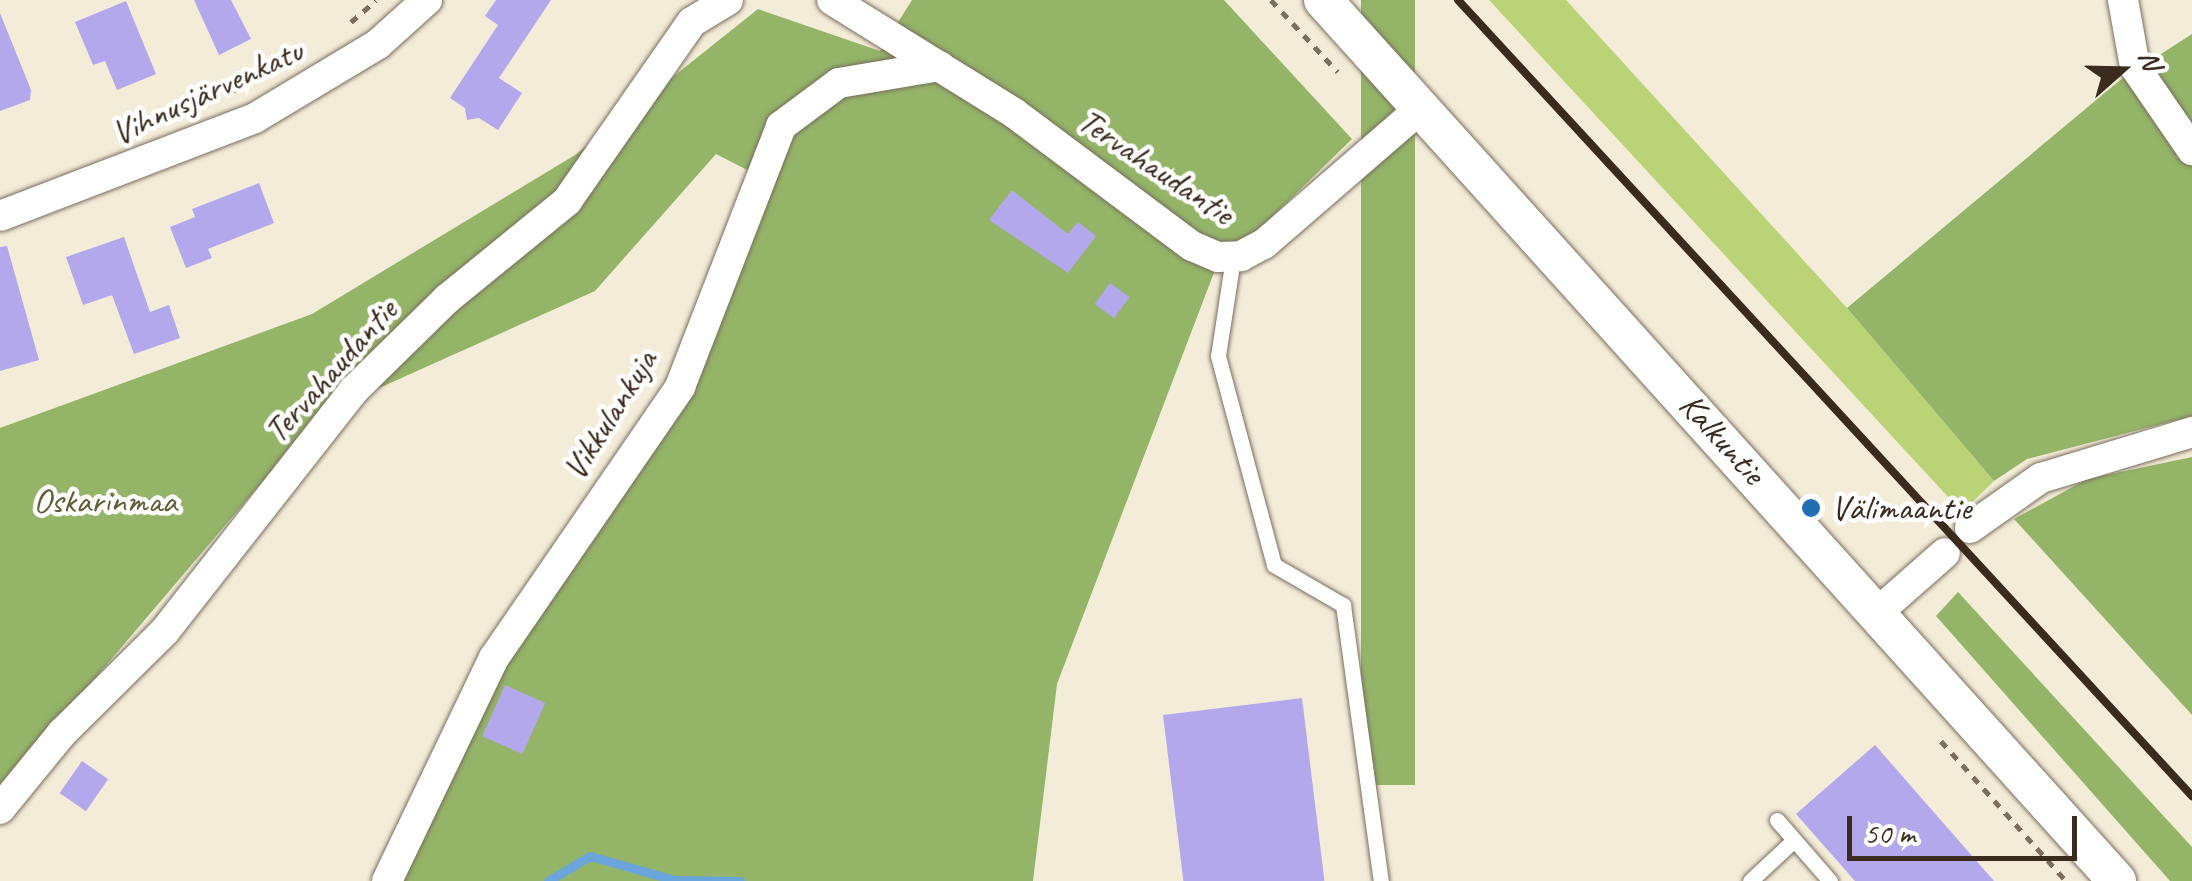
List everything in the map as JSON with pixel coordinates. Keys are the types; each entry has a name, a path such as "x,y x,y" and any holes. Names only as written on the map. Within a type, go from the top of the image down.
{"street":[{"name":"Vihnusjärvenkatu","path":"0,216 256,118 378,44 427,0"},
{"name":"Tervahaudantie","path":"0,808 62,734 165,631 353,392 448,299 568,201 692,22 728,0"},
{"name":"Tervahaudantie","path":"832,0 940,66 1192,246 1233,258 1264,244 1422,107"},
{"name":"Kalkuntie","path":"1323,0 2118,881"},
{"path":"2123,0 2135,67 2192,150"},
{"name":"Vikkulankuja","path":"388,881 494,658 680,387 781,126 839,83 940,66"},
{"path":"1970,528 2041,478 2192,432"},
{"path":"1878,612 1945,553"}],"lane":[{"path":"1233,258 1218,356 1274,565 1343,606 1380,881"},
{"path":"1777,820 1830,881"},
{"path":"1750,881 1794,840"}],"path":[{"path":"348,25 376,0"},
{"path":"225,95 270,71"}],"green space":[{"name":"Oskarinmaa","path":"912,0 1224,0 1352,139 1248,240 1223,249 1057,684 1033,881 394,881 504,663 687,389 763,178 716,154 595,291 319,415 0,790 0,428 312,314 575,155 758,9 880,51"},
{"path":"1361,0 1415,0 1415,785 1361,785"},
{"path":"1489,0 1566,0 1847,308 1994,481 1962,512"},
{"path":"2192,34 2192,416 2027,459 1994,481 1847,308 2119,81"},
{"path":"2192,457 2192,715 2014,519 2087,479"},
{"path":"1958,592 2192,847 2192,881 2170,881 1936,616"}],"building":[{"path":"194,0 231,0 251,39 219,55"},
{"path":"496,0 551,0 499,78 522,93 498,130 479,118 467,120 465,108 450,98 498,25 485,16"},
{"path":"126,1 156,74 117,90 105,61 93,65 75,22"},
{"path":"0,13 31,90 30,100 0,111"},
{"path":"259,183 274,223 208,249 212,258 186,268 170,227 195,217 192,209"},
{"path":"1012,190 1068,234 1078,222 1096,236 1068,273 989,220"},
{"path":"124,237 150,312 169,305 180,338 134,354 112,295 83,305 66,257"},
{"path":"7,246 39,360 0,371 0,247"},
{"path":"1110,283 1129,297 1114,318 1095,304"},
{"path":"505,685 545,703 522,754 482,736"},
{"path":"1302,698 1324,881 1183,881 1163,715"},
{"path":"1875,745 1994,881 1855,881 1796,814"},
{"path":"82,761 108,779 86,811 60,793"}],"waterway":[{"path":"548,881 590,856 675,880 740,881"}],"railway":[{"path":"1458,0 2192,796"}],"place":[{"name":"Välimaantie","path":"1811,508"}]}
